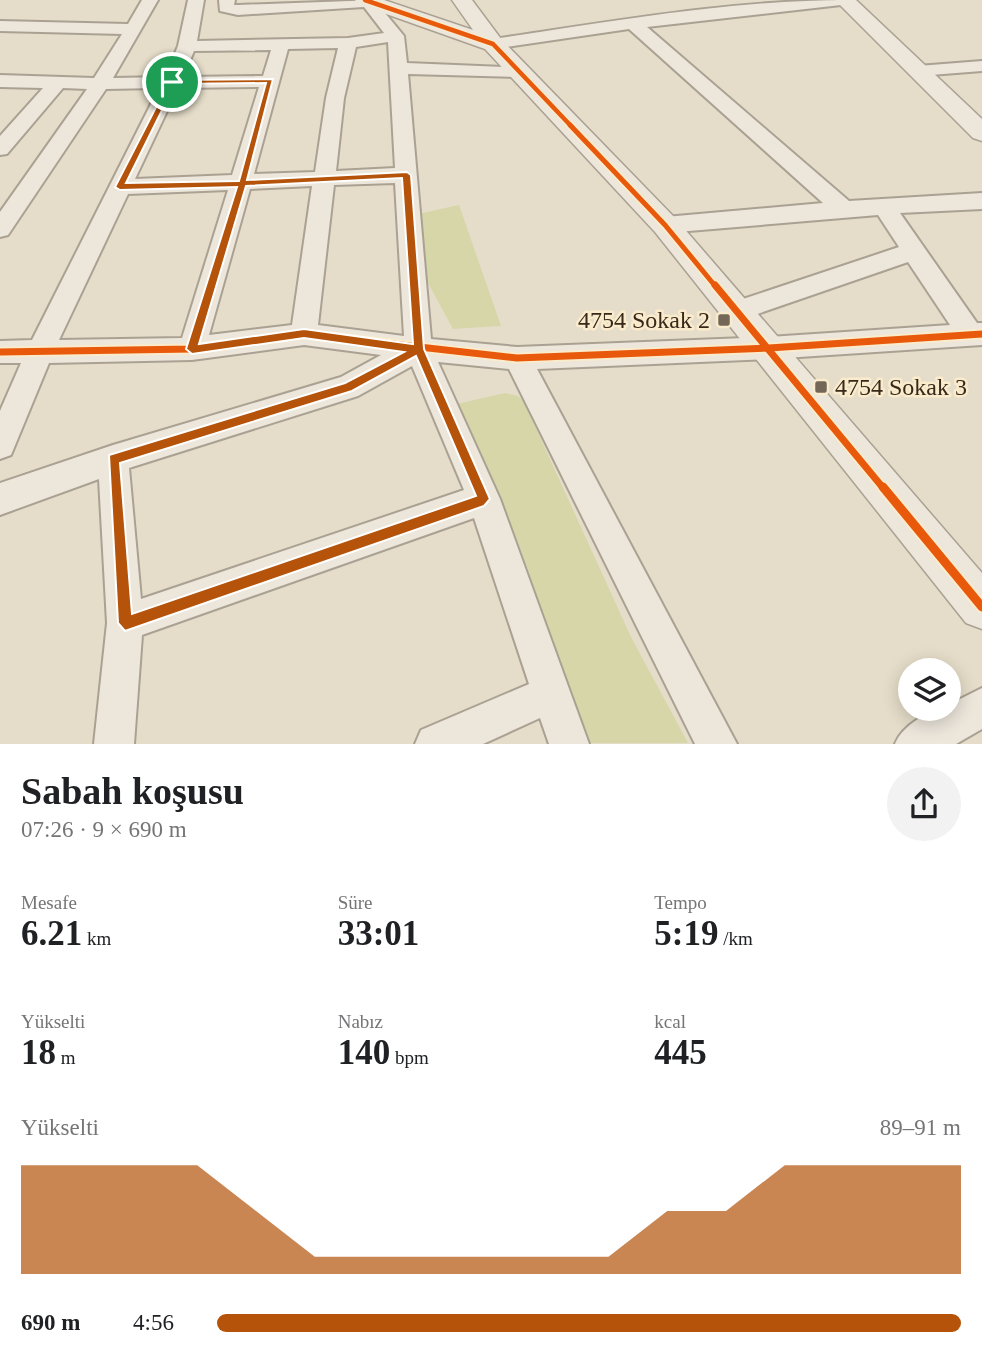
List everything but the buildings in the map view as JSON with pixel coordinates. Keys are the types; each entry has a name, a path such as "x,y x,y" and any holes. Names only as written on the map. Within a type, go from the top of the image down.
{"street":[{"path":"0,229 100,84 150,0"},
{"path":"0,445 40,352 172,82 187,46 196,0"},
{"path":"227,0 226,8 238,10 367,1 493,44 739,6 843,0 982,133"},
{"path":"462,0 493,44 665,225 982,607"},
{"path":"367,1 396,36 418,349 484,499 569,744"},
{"path":"633,24 844,209"},
{"path":"0,26 135,29"},
{"path":"187,46 348,43 396,36"},
{"path":"304,334 327,177 335,98 348,43"},
{"path":"192,349 281,45"},
{"path":"918,71 982,66"},
{"path":"400,68 520,72"},
{"path":"0,82 100,84 270,80"},
{"path":"0,149 57,84"},
{"path":"120,187 407,175"},
{"path":"665,225 844,209 982,201"},
{"path":"884,206 976,334"},
{"path":"737,311 914,251"},
{"path":"0,352 192,349 304,334 418,349 517,358 769,348 976,334"},
{"path":"0,499 113,459 348,387 418,349"},
{"path":"517,358 717,744"},
{"path":"113,459 125,623 114,744"},
{"path":"125,623 484,499"},
{"path":"435,744 553,693"},
{"path":"915,744 982,708"}],"green space":[{"path":"459,205 501,326 453,329 427,281 418,214"},
{"path":"505,393 523,400 631,637 688,743 581,743 542,612 512,526 472,445 448,406"}],"cycle path":[{"path":"365,0 493,44 665,225 982,607"},
{"path":"0,352 192,349 304,334 418,349 517,358 769,348 982,334"}],"place":[{"name":"4754 Sokak 2","path":"724,320"},
{"name":"4754 Sokak 3","path":"821,387"}],"route":[{"path":"172,82 120,187 242,184 192,349 304,334 418,349 348,387 113,459 125,623 484,499 418,349 407,175 327,177 242,184 270,80 172,82"}]}
